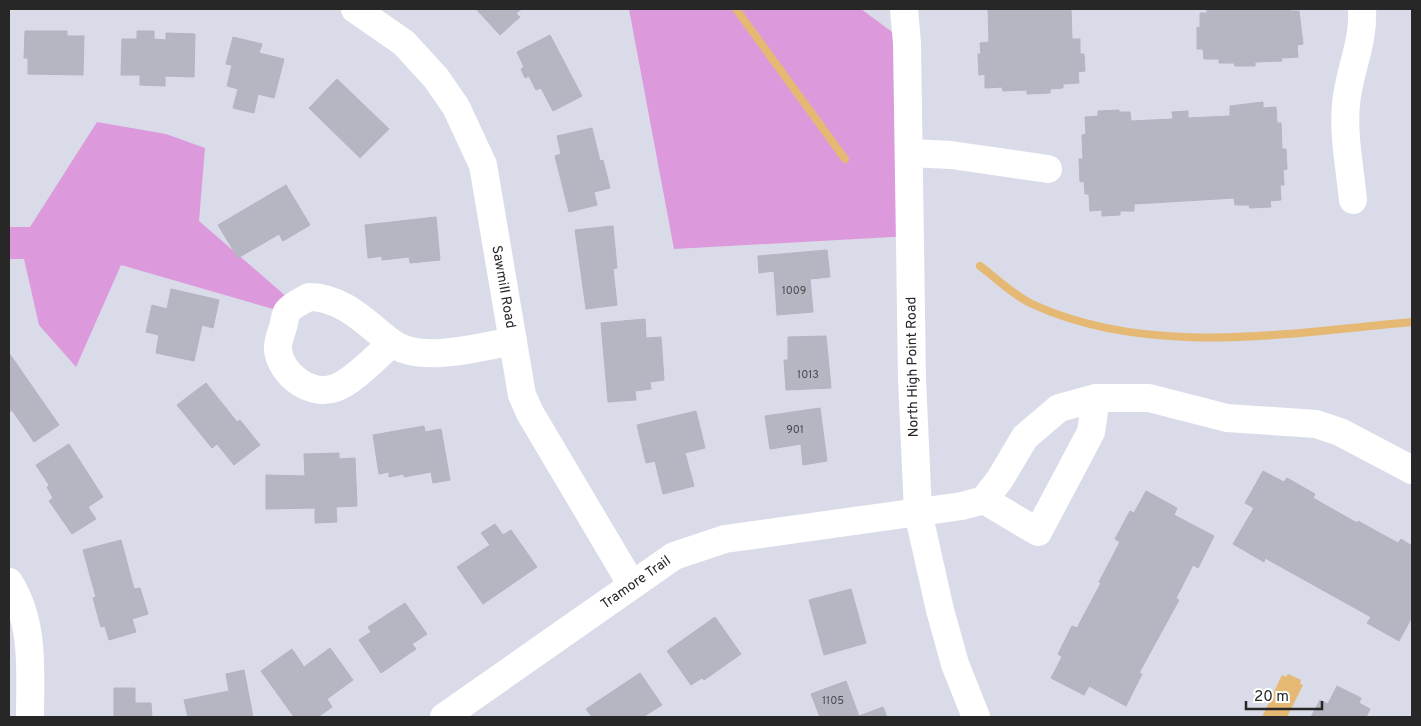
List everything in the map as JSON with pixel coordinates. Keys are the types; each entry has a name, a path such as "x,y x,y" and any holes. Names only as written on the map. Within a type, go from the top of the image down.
{"street":[{"name":"Sawmill Road","path":"355,9 404,43 436,78 456,107 482,165 522,395 530,413 632,585"},
{"name":"North High Point Road","path":"904,9 907,43 912,379 918,512 940,610 956,664 976,717"},
{"path":"1353,200 1346,112 1350,84 1362,37 1362,9"},
{"path":"909,152 951,154 1048,169"},
{"path":"392,343 400,348 427,353 513,342"},
{"path":"1096,398 1091,432 1038,532 984,500 1000,479 1025,437 1058,408 1096,398 1149,398 1228,418 1316,424 1340,432 1412,470"},
{"name":"Tramore Trail","path":"444,717 674,556 725,539 962,506 984,500"},
{"path":"9,582 16,594 28,629 30,717"}],"shaded area":[{"path":"629,9 861,9 907,43 910,236 674,249"},
{"path":"97,122 166,134 205,148 199,221 295,304 287,313 121,265 76,367 39,325 24,259 9,259 9,227 30,227"},
{"path":"1288,674 1301,680 1300,684 1303,685 1287,717 1262,717 1282,675 1286,677"}],"building":[{"path":"476,9 522,9 516,13 520,17 500,35"},
{"path":"988,9 1071,9 1072,39 1080,39 1080,54 1084,54 1085,71 1078,72 1079,83 1063,84 1063,88 1050,89 1050,93 1027,94 1027,90 1003,91 1002,87 985,88 985,74 979,75 978,54 981,54 980,43 989,42"},
{"path":"1207,9 1290,9 1290,11 1299,11 1303,44 1297,45 1298,57 1281,58 1282,61 1255,62 1255,66 1235,66 1234,63 1219,63 1219,59 1204,59 1203,49 1197,49 1197,27 1200,28 1200,13 1207,13"},
{"path":"25,31 67,31 67,36 84,36 83,75 28,74 28,58 24,58"},
{"path":"137,31 154,31 154,39 166,40 166,33 195,34 194,77 165,76 165,86 140,85 140,75 121,75 122,39 137,39"},
{"path":"550,35 582,96 553,111 541,88 536,90 529,76 525,78 521,69 524,67 517,52"},
{"path":"233,37 262,44 259,53 284,59 274,98 258,94 254,113 233,108 238,89 227,86 232,65 226,64"},
{"path":"337,79 389,129 360,158 309,108"},
{"path":"1263,102 1263,108 1276,107 1277,123 1281,123 1282,149 1286,149 1287,169 1283,170 1284,185 1280,185 1281,200 1270,201 1271,207 1250,208 1249,205 1235,205 1234,198 1134,204 1134,211 1120,211 1120,215 1102,216 1102,210 1090,211 1089,194 1085,194 1084,181 1080,182 1079,159 1083,159 1082,135 1086,134 1085,117 1098,116 1098,111 1119,110 1119,112 1130,112 1131,121 1173,119 1172,112 1188,111 1188,118 1230,116 1230,106"},
{"path":"592,128 600,161 603,160 610,188 594,192 597,205 569,212 555,156 561,154 557,136"},
{"path":"286,185 310,225 283,241 279,234 238,258 218,225"},
{"path":"436,217 440,260 410,263 409,257 382,260 382,256 368,258 365,225"},
{"path":"613,226 617,268 613,269 617,305 586,309 575,230"},
{"path":"827,250 830,277 810,279 813,312 777,315 774,271 759,273 758,256"},
{"path":"171,289 219,300 213,328 202,325 194,361 156,353 159,335 146,332 152,305 167,309"},
{"path":"645,319 646,338 661,337 664,380 650,382 651,389 635,391 636,400 608,402 601,323"},
{"path":"826,336 831,388 786,390 784,360 788,360 788,337"},
{"path":"9,353 59,425 34,442 12,410 9,413"},
{"path":"206,383 237,422 240,420 260,445 234,465 217,444 212,448 177,405"},
{"path":"820,408 827,461 803,465 801,444 770,449 765,416"},
{"path":"696,411 705,448 685,453 694,486 663,494 655,461 646,463 637,425"},
{"path":"424,426 425,432 441,429 450,480 433,483 431,472 404,477 404,474 389,477 389,472 379,474 373,435"},
{"path":"69,444 103,497 88,507 96,519 72,534 49,501 53,498 47,487 49,485 36,465"},
{"path":"339,453 339,459 355,458 357,506 336,507 337,522 315,523 315,508 266,509 266,475 305,476 304,454"},
{"path":"1263,471 1284,482 1287,478 1315,494 1313,498 1357,523 1358,521 1398,543 1401,539 1412,546 1412,617 1399,641 1367,623 1371,617 1265,558 1264,562 1233,544 1254,508 1245,503"},
{"path":"1146,491 1177,508 1174,515 1214,536 1198,568 1193,565 1176,598 1179,600 1139,673 1142,674 1126,706 1089,686 1084,695 1051,678 1062,657 1058,654 1072,626 1077,628 1120,542 1115,539 1130,511 1134,513"},
{"path":"495,524 503,535 511,530 537,567 483,604 457,567 490,545 481,533"},
{"path":"121,540 134,589 140,588 148,614 132,619 136,632 109,640 105,626 101,627 93,598 96,597 83,550"},
{"path":"851,589 866,643 824,655 809,600"},
{"path":"405,603 427,634 412,644 416,649 381,673 359,640 371,632 368,627"},
{"path":"715,617 741,654 704,680 702,678 691,685 667,651"},
{"path":"330,648 353,680 327,699 332,707 318,717 294,717 261,671 292,649 304,667"},
{"path":"244,670 253,717 188,717 184,700 229,691 226,674"},
{"path":"640,673 662,705 643,717 592,717 586,709"},
{"path":"846,681 859,716 883,707 887,717 820,717 811,694"},
{"path":"1337,686 1361,698 1359,703 1370,709 1366,717 1311,717 1320,700 1328,704"},
{"path":"114,688 135,688 135,703 151,703 152,717 114,717"}],"waterway":[{"path":"736,9 845,159"},
{"path":"980,266 1011,291 1032,304 1077,321 1123,331 1171,336 1219,337 1268,335 1412,322"}]}
